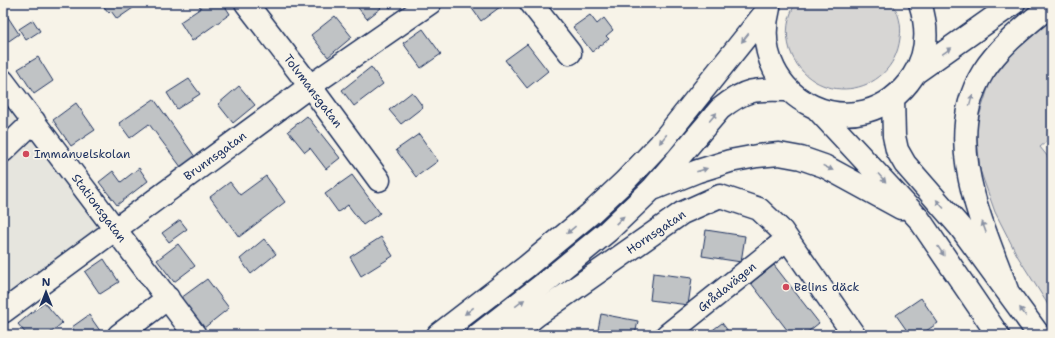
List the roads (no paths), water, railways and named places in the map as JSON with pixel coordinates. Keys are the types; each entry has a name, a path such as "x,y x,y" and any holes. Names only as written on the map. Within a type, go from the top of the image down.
{"main road":[{"name":"Tolvmansgatan","path":"246,3 310,86 379,180"},
{"name":"Brunnsgatan","path":"3,312 310,86 430,3"},
{"path":"531,3 570,53"},
{"path":"770,5 766,20 765,32 768,58 780,80 788,90 806,104 817,109 843,114 870,110 882,105 902,90 915,73 920,62 925,38 923,14 920,3"},
{"path":"915,73 1014,3"},
{"path":"1007,290 974,197 967,168 965,146 966,122 972,96 983,72 1017,33 1052,4"},
{"path":"438,335 526,267 590,214 625,181 660,144 770,5"},
{"name":"Stationsgatan","path":"3,81 195,335"},
{"path":"478,335 608,231 652,189 720,109 733,99 752,90 788,90"},
{"path":"893,98 894,136 897,150 905,164 960,227 1039,335"},
{"path":"817,109 919,219 998,335"},
{"path":"3,151 34,121"},
{"path":"652,189 698,171 730,161 779,154 800,158 824,166 919,219"},
{"name":"Hornsgatan","path":"512,335 537,314 682,213 720,196 759,209 782,231 848,333"},
{"name":"Grådavägen","path":"667,335 787,239"},
{"path":"119,335 168,298"}],"place":[{"name":"Immanuelskolan","path":"26,154"},
{"name":"Belins däck","path":"786,287"}]}
